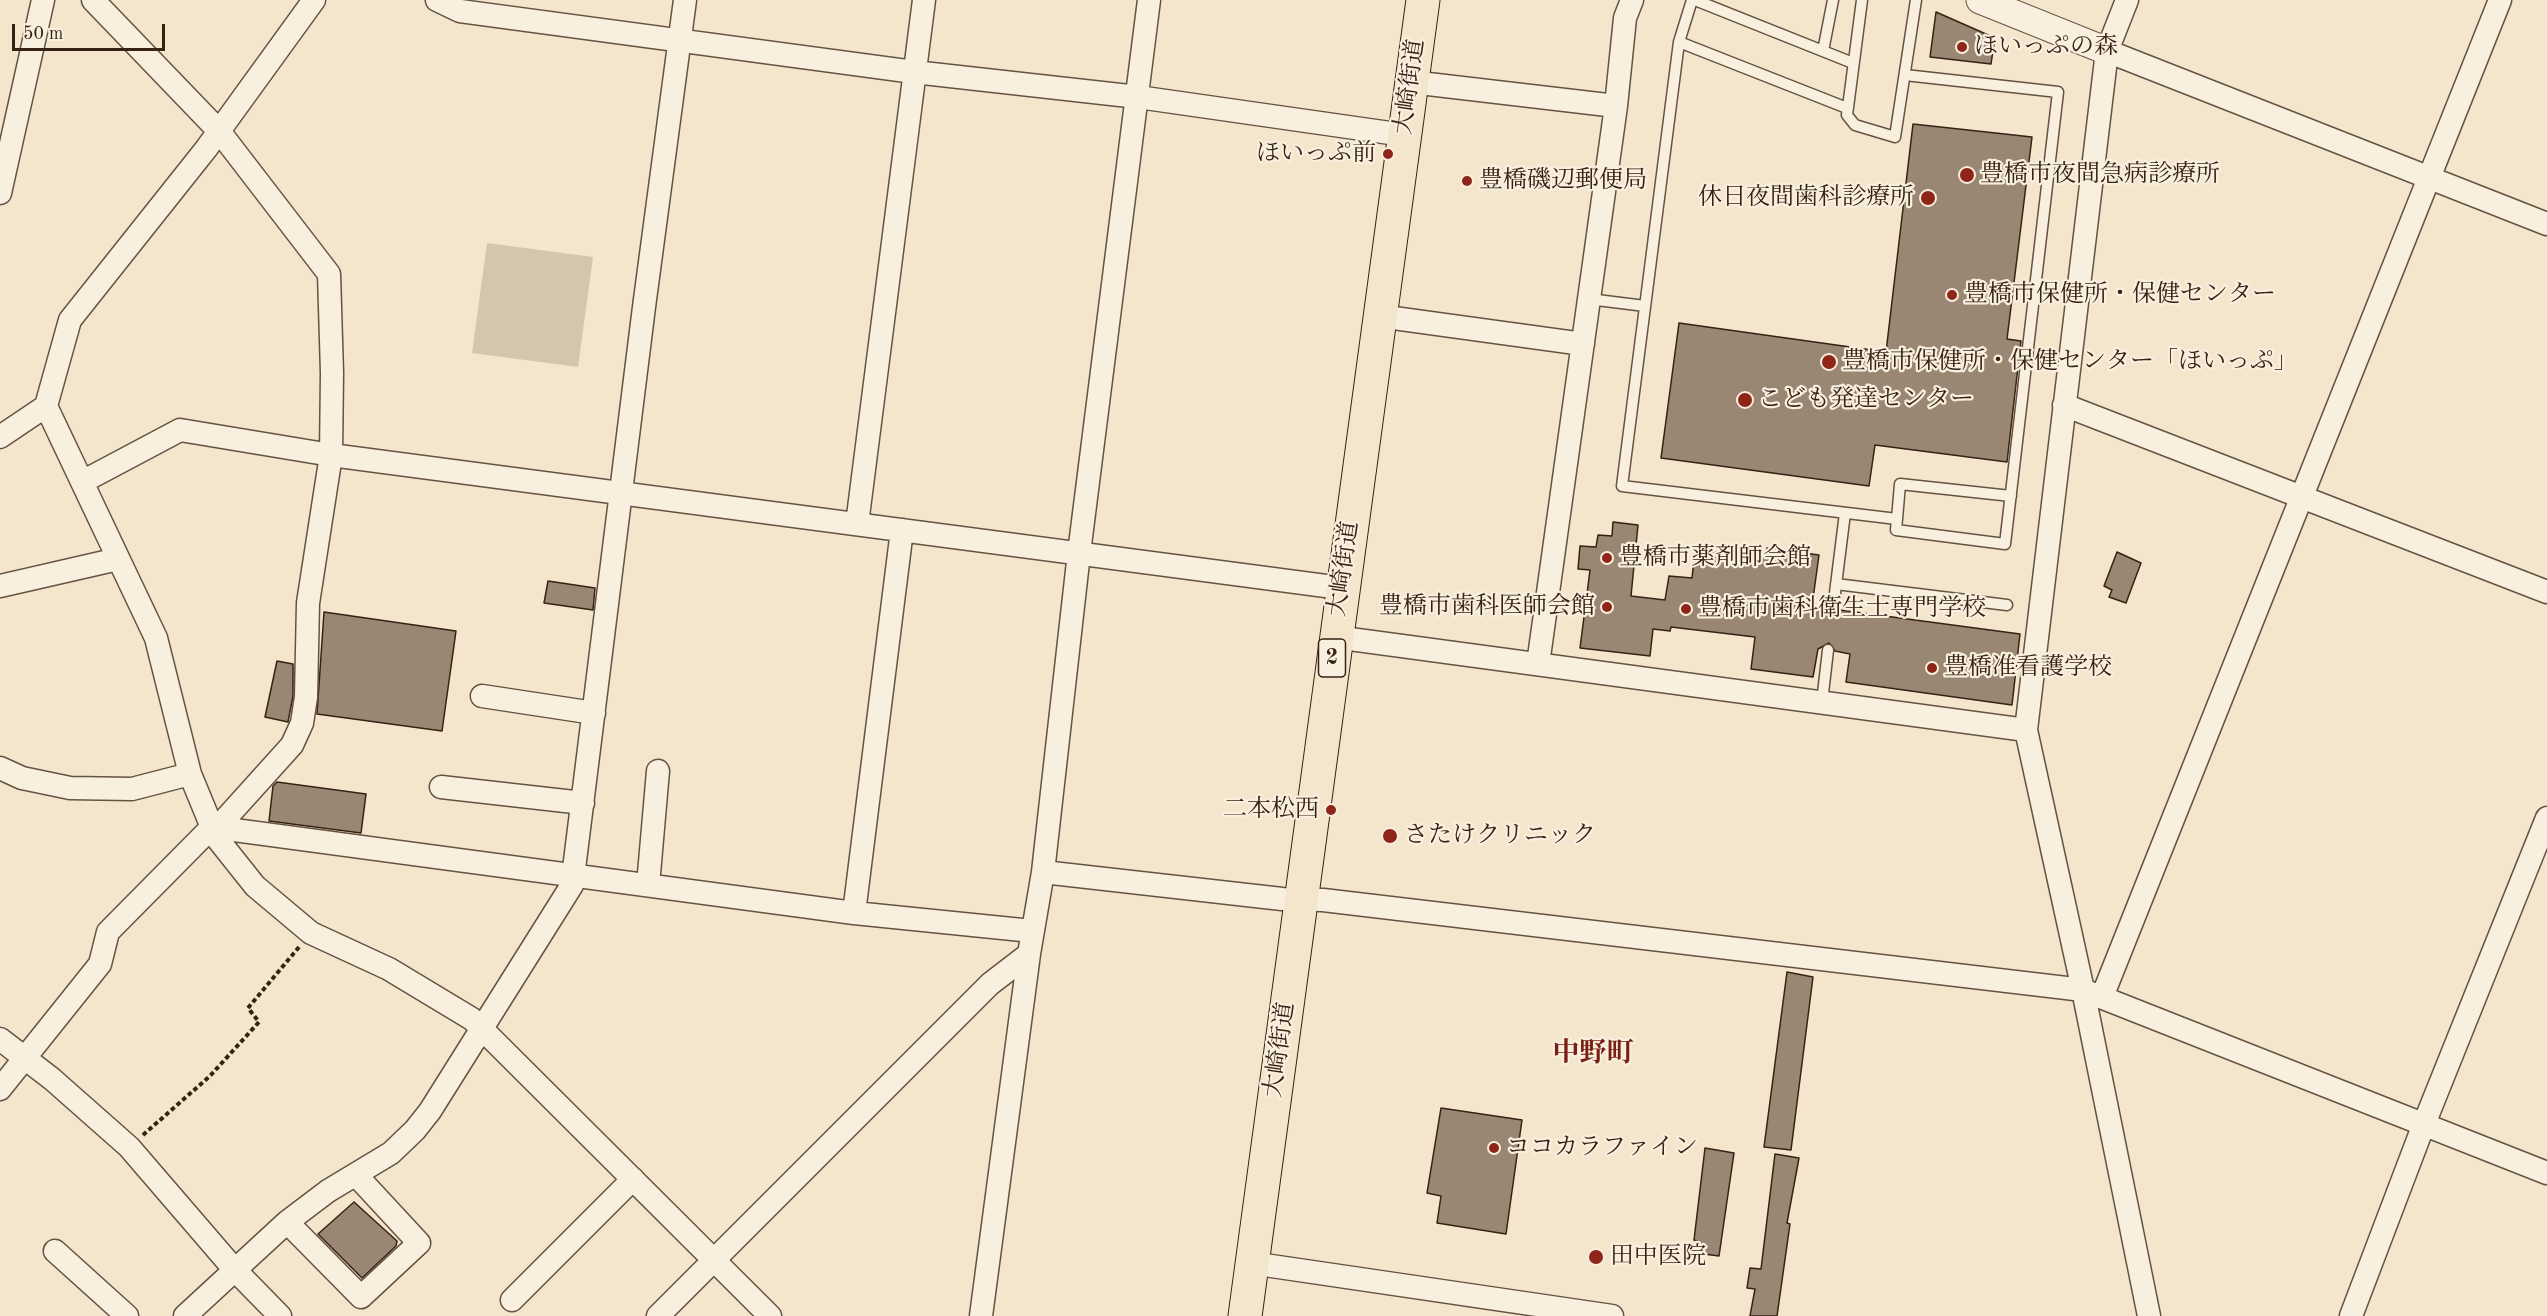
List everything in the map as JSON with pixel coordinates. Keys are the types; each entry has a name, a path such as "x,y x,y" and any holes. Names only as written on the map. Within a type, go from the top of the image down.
{"main road":[{"name":"大崎街道","path":"1245,1316 1341,588 1423,0"}],"street":[{"path":"0,193 43,0"},
{"path":"0,1089 100,964 108,932 215,827 292,745 302,723 306,697 308,603 332,455 329,274 219,131 93,0"},
{"path":"314,0 219,131 70,320 46,406 156,638 190,774 215,827 216,837 255,886 311,933 389,969 481,1026 770,1316"},
{"path":"437,0 460,11 914,72 1138,97 1404,135"},
{"path":"185,1316 286,1222 328,1191 391,1153 415,1130 430,1111 481,1026 572,885 685,0"},
{"path":"857,524 924,0"},
{"path":"981,1316 1032,931 1043,872 1079,553 1149,0"},
{"path":"1538,664 1616,106 1625,18 1632,0"},
{"path":"1980,0 2547,224"},
{"path":"2127,0 2107,51 2026,730 2092,994 2149,1316"},
{"path":"2092,994 2303,497 2500,0"},
{"path":"1411,82 1616,106"},
{"path":"1379,316 1582,344"},
{"path":"2064,405 2547,592"},
{"path":"0,437 46,406"},
{"path":"81,482 180,430 332,455 1341,588"},
{"path":"855,913 902,530"},
{"path":"0,586 118,559"},
{"path":"1335,637 2026,730"},
{"path":"482,696 594,713"},
{"path":"0,768 22,778 70,788 132,789 190,774"},
{"path":"648,885 658,771"},
{"path":"441,787 583,803"},
{"path":"2351,1316 2424,1124 2547,818"},
{"path":"215,827 855,913 1032,931"},
{"path":"1043,872 1300,899 2092,994 2547,1173"},
{"path":"658,1316 990,984 1029,954"},
{"path":"0,1039 129,1147 234,1269 280,1316"},
{"path":"286,1222 361,1297 419,1243 356,1175"},
{"path":"512,1300 633,1179"},
{"path":"55,1251 127,1316"},
{"path":"1251,1263 1576,1313 1612,1316"}],"lane":[{"path":"1853,63 1693,0 1679,42 1622,486 1897,519"},
{"path":"1823,51 1833,0"},
{"path":"1862,0 1847,108 1850,121 1855,125 1895,137 1916,0"},
{"path":"1679,42 1847,108"},
{"path":"1905,75 2058,92 2011,496 2005,544 1896,530 1900,484 2011,496"},
{"path":"1589,299 1645,306"},
{"path":"1833,609 1845,513"},
{"path":"1836,584 2007,604"},
{"path":"1821,702 1828,650"}],"path":[{"path":"129,1147 210,1076 259,1023 248,1008 311,933"}],"shaded area":[{"path":"487,243 593,257 578,367 472,353"}],"building":[{"name":"ほいっぷの森","path":"1936,12 1995,38 1991,64 1930,57"},
{"path":"1913,124 2032,137 2007,339 2021,341 2007,462 1875,445 1869,486 1661,458 1679,323 1886,352"},
{"path":"1613,522 1638,525 1631,596 1665,600 1669,576 1692,578 1695,550 1766,558 1767,548 1819,555 1812,606 1826,608 1832,616 1836,616 1840,610 2020,634 2012,705 1846,682 1850,654 1835,651 1829,643 1818,649 1813,677 1751,669 1755,637 1671,627 1670,631 1653,629 1650,656 1580,648 1590,570 1578,569 1580,546 1596,547 1598,535 1612,536"},
{"path":"2117,552 2141,563 2126,603 2109,597 2112,590 2104,586"},
{"path":"548,581 595,588 593,610 544,603"},
{"path":"324,612 456,631 442,731 317,714"},
{"path":"277,661 293,664 293,696 288,722 265,717"},
{"path":"277,782 366,794 361,833 269,821 273,786"},
{"path":"1787,972 1813,977 1791,1150 1764,1147"},
{"path":"1441,1108 1522,1120 1506,1234 1437,1223 1441,1196 1427,1193"},
{"path":"1705,1148 1734,1153 1719,1256 1696,1253 1697,1241 1694,1240"},
{"path":"1775,1154 1799,1158 1787,1223 1790,1224 1777,1316 1750,1316 1755,1289 1747,1288 1750,1268 1761,1269"},
{"path":"354,1202 397,1241 396,1246 362,1278 318,1234"}],"place":[{"name":"ほいっぷの森","path":"1962,47"},
{"name":"ほいっぷ前","path":"1388,154"},
{"name":"豊橋市夜間急病診療所","path":"1967,175"},
{"name":"豊橋磯辺郵便局","path":"1467,181"},
{"name":"休日夜間歯科診療所","path":"1928,198"},
{"name":"豊橋市保健所・保健センター","path":"1952,295"},
{"name":"豊橋市保健所・保健センター「ほいっぷ」","path":"1829,362"},
{"name":"こども発達センター","path":"1745,400"},
{"name":"豊橋市薬剤師会館","path":"1607,558"},
{"name":"豊橋市歯科医師会館","path":"1607,607"},
{"name":"豊橋市歯科衛生士専門学校","path":"1686,609"},
{"name":"豊橋准看護学校","path":"1932,668"},
{"name":"二本松西","path":"1331,810"},
{"name":"さたけクリニック","path":"1390,836"},
{"name":"ココカラファイン","path":"1494,1148"},
{"name":"田中医院","path":"1596,1257"}],"district":[{"name":"中野町","path":"1593,1054"}]}
